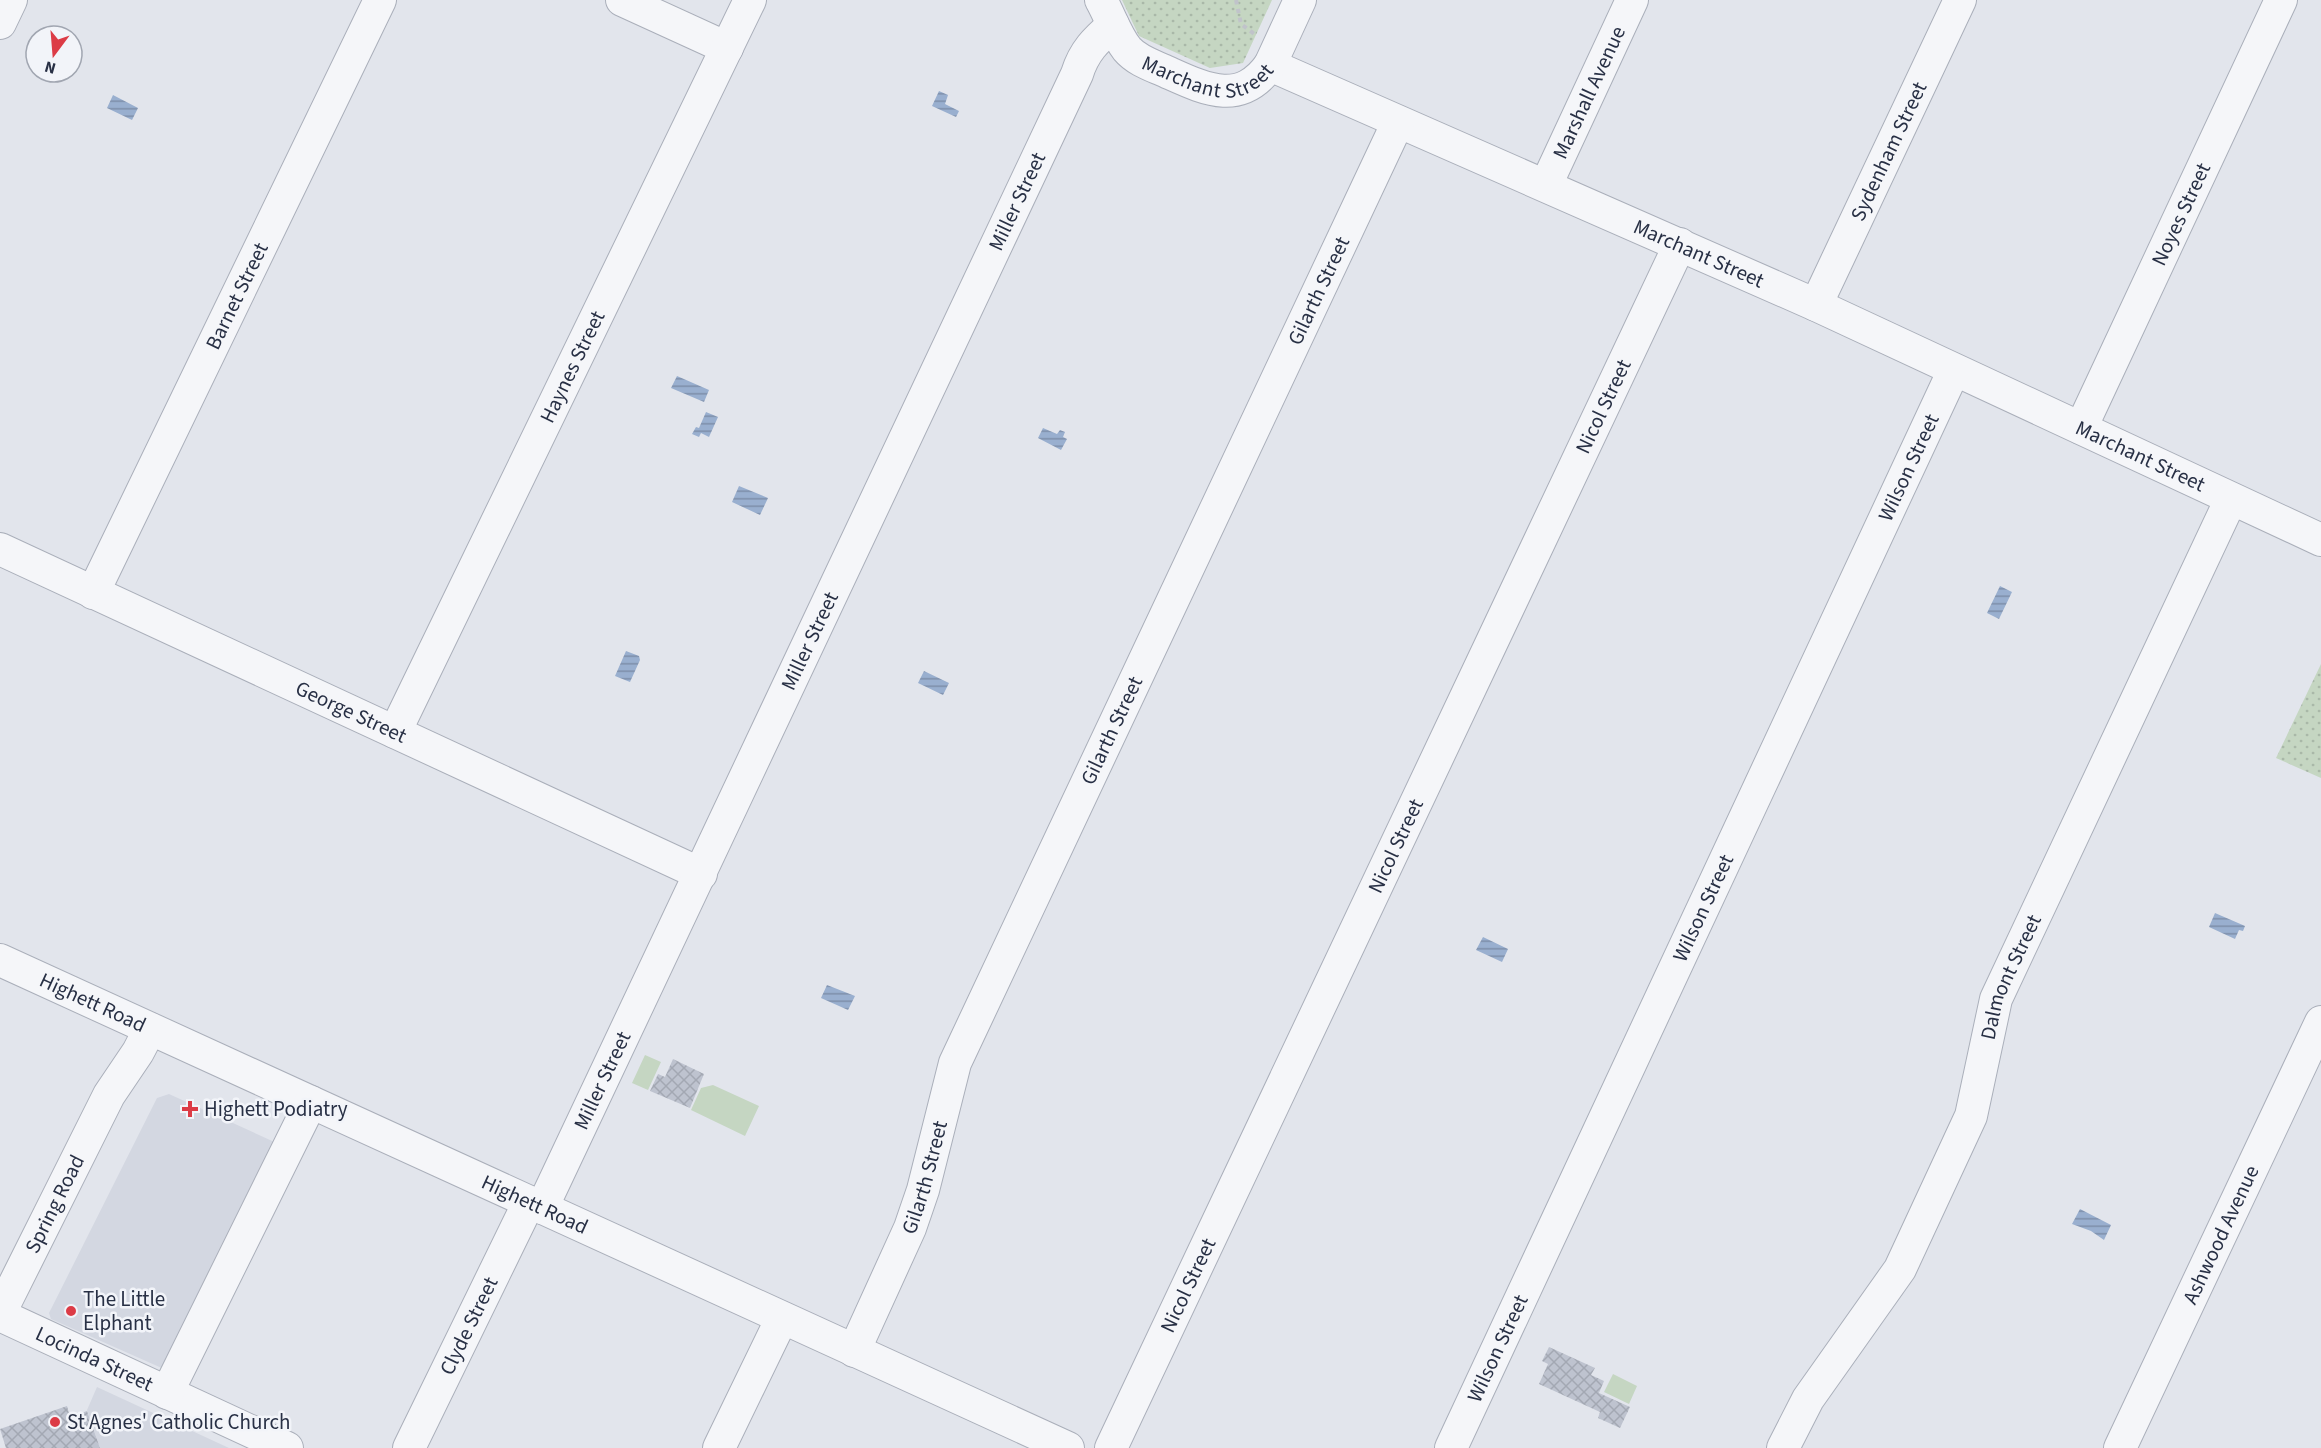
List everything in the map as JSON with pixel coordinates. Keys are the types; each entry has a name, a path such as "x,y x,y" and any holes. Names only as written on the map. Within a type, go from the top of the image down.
{"street":[{"path":"0,23 11,0"},
{"name":"Barnet Street","path":"93,593 380,0"},
{"path":"622,0 727,48"},
{"name":"Haynes Street","path":"395,732 750,0"},
{"path":"1275,55 1300,0"},
{"name":"Marshall Avenue","path":"1546,185 1632,0"},
{"name":"Sydenham Street","path":"1816,305 1960,0"},
{"name":"Noyes Street","path":"2081,428 2282,0"},
{"name":"Marchant Street","path":"1114,25 1150,64 1205,89 1230,92 1247,87 1255,83 1275,55 1398,122 1816,305 2321,540"},
{"name":"Miller Street","path":"536,1205 701,874 1077,74 1082,57 1090,45 1114,25"},
{"name":"Gilarth Street","path":"854,1351 910,1228 923,1190 955,1063 1398,122"},
{"name":"Nicol Street","path":"1111,1448 1680,244"},
{"name":"Wilson Street","path":"1451,1448 1954,370"},
{"name":"Dalmont Street","path":"1783,1448 1808,1399 1900,1269 1971,1116 1996,999 2231,499"},
{"name":"George Street","path":"0,549 701,874"},
{"name":"Highett Road","path":"0,960 1068,1448"},
{"name":"Ashwood Avenue","path":"2120,1448 2321,1022"},
{"name":"Spring Road","path":"0,1314 8,1280 109,1095 115,1068 142,1026"},
{"path":"167,1393 311,1102"},
{"name":"Clyde Street","path":"410,1448 536,1205"},
{"name":"Locinda Street","path":"0,1314 287,1448"},
{"path":"719,1448 782,1318"}],"path":[{"path":"1236,0 1241,24 1275,55"}],"shaded area":[{"path":"169,1094 281,1145 164,1369 51,1319 49,1313 157,1098"},
{"path":"97,1387 229,1448 100,1448 87,1410"}],"green space":[{"path":"1122,0 1272,0 1243,63 1210,68 1139,36"},
{"path":"2321,664 2321,778 2276,758"},
{"path":"645,1055 661,1062 648,1090 632,1083"},
{"path":"713,1085 759,1106 745,1136 691,1110 701,1088"},
{"path":"1613,1374 1637,1386 1629,1404 1604,1392"}],"water":[{"path":"939,91 948,95 945,104 959,111 956,117 932,106"},
{"path":"113,95 138,108 132,120 107,108"},
{"path":"677,376 709,390 704,402 671,388"},
{"path":"706,412 718,417 709,437 701,433 699,437 692,434 696,427 699,428"},
{"path":"1043,428 1057,434 1060,430 1065,432 1063,437 1067,439 1061,450 1038,438"},
{"path":"739,486 768,498 760,515 732,502"},
{"path":"2000,586 2012,592 1999,619 1987,613"},
{"path":"626,651 639,656 640,660 630,682 615,676"},
{"path":"924,671 949,683 943,695 918,683"},
{"path":"2215,913 2245,926 2243,931 2239,930 2235,939 2209,927"},
{"path":"1483,937 1508,949 1502,962 1476,950"},
{"path":"827,985 855,996 848,1010 821,998"},
{"path":"2080,1209 2111,1225 2104,1240 2091,1231 2072,1224"}],"building":[{"path":"673,1059 704,1074 690,1108 650,1091 658,1074 665,1077"},
{"path":"1549,1347 1595,1368 1591,1375 1604,1381 1599,1393 1630,1407 1620,1428 1598,1418 1600,1412 1539,1384 1548,1364 1542,1361"},
{"name":"St Agnes' Catholic Church","path":"67,1406 70,1417 87,1411 100,1448 6,1448 0,1429"}],"place":[{"name":"Highett Podiatry","path":"190,1109"},
{"name":"The Little Elphant","path":"71,1311"},
{"name":"St Agnes' Catholic Church","path":"55,1422"}]}
